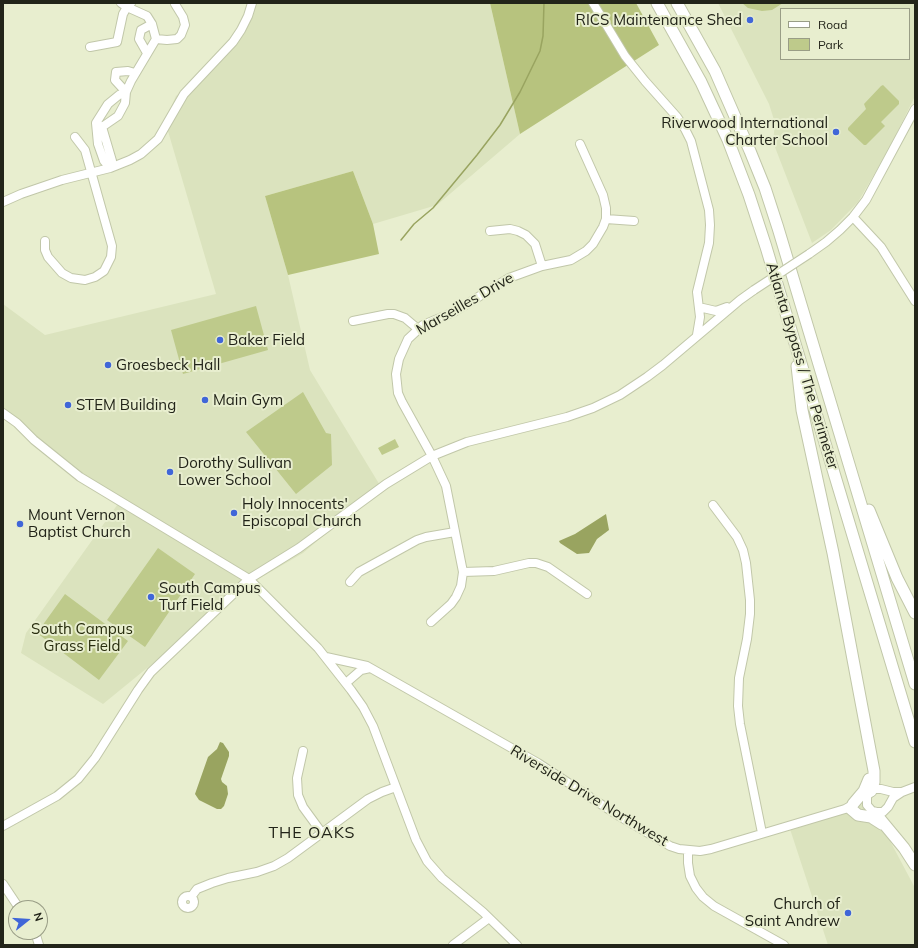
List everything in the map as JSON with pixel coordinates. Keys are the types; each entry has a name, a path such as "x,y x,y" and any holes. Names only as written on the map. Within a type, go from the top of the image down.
{"highway":[{"name":"Atlanta Bypass / The Perimeter","path":"656,3 701,82 728,140 749,195 915,742"},
{"name":"Atlanta Bypass / The Perimeter","path":"677,3 715,71 765,188 915,684"},
{"path":"796,347 802,410 831,545 875,776 869,793"},
{"path":"849,464 898,578 915,613"},
{"path":"872,760 868,782 864,791 850,807 858,815 871,817 888,829"},
{"path":"872,811 904,848 915,865"}],"street":[{"path":"3,202 42,187 110,168 141,154 158,139 184,94 233,42 248,16 252,3"},
{"path":"593,3 625,56 645,82 677,117 686,129 691,141 709,210 710,225 709,244 697,292 700,322 696,336"},
{"path":"90,47 117,42 126,4 147,16 152,24 156,39 135,73 126,92 125,103 118,116 99,125"},
{"path":"156,39 177,39 181,35 185,25 183,17 175,4"},
{"path":"148,53 139,39 141,30 152,24"},
{"path":"126,92 115,80 116,72 128,71 135,73"},
{"path":"110,168 104,161 98,144 99,125 108,104 119,95 126,92"},
{"path":"3,826 57,796 78,779 96,758 138,690 151,672 249,579 299,548 386,484 432,456 467,442 541,424 593,408 620,395 647,377 737,302 826,242 853,217 866,200 915,109"},
{"path":"45,242 45,250 48,257 62,273 71,278 80,280 91,279 100,275 107,267 111,258 112,246 85,150 75,137"},
{"path":"580,144 603,195 606,208 606,219 634,221"},
{"path":"853,217 880,246 915,301"},
{"name":"Marseilles Drive","path":"463,572 446,486 432,456 402,402 396,382 397,367 401,352 408,339 418,329 429,322 454,312 509,278 542,266 571,260 586,251 599,236 606,219"},
{"path":"490,231 510,229 526,235 534,244 542,266"},
{"path":"697,299 712,323"},
{"path":"703,308 716,311 737,302"},
{"path":"353,321 394,314 405,318 418,329"},
{"path":"3,413 17,423 34,440 80,477 249,579 326,657 363,707 373,726 416,840 427,861 442,878 489,918 517,945"},
{"path":"714,505 737,537 743,550 746,563 750,614 747,640 739,678 738,706 740,724 762,833"},
{"path":"350,582 359,572 417,540 456,532"},
{"path":"432,622 456,598 461,586 463,572 494,571 529,563 536,563 548,567 587,594"},
{"name":"Riverside Drive Northwest","path":"326,657 367,666 538,763 612,812 652,836 670,846 688,851 711,849 850,807 869,793"},
{"path":"346,683 361,670 370,668"},
{"path":"303,751 296,778 298,795 303,807 322,833"},
{"path":"190,897 197,889 212,883 257,872 274,866 288,858 368,799 396,787"},
{"path":"902,792 889,792 877,788 869,793 866,803 872,811 883,812 886,810 893,798 902,792 915,788"},
{"name":"Riverside Drive Northwest","path":"850,807 872,811"},
{"path":"688,851 690,876 696,888 703,897 714,906 784,945"},
{"path":"3,884 14,900"},
{"path":"453,945 489,918"}],"shaded area":[{"path":"253,3 490,3 520,134 437,205 373,224 353,171 265,196 288,275 310,370 381,487 303,553 250,584 103,704 21,653 26,633 120,501 101,490 3,409 3,304 45,335 216,294 165,121 176,96 218,63"},
{"path":"490,3 636,3 659,45 520,134"},
{"name":"Riverwood International Charter School","path":"718,3 915,3 915,96 890,147 858,202 831,230 812,243 773,142 775,123 769,104"},
{"path":"353,171 373,224 379,254 288,275 265,196"},
{"path":"606,514 609,530 597,539 589,553 577,554 560,543 559,541 575,534"},
{"path":"220,742 223,743 229,752 221,779 227,786 228,794 224,806 221,809 217,809 199,800 195,794 208,757 217,749"},
{"path":"866,803 871,805 915,888 915,945 828,945 790,829"}],"green space":[{"path":"742,3 783,3 772,10 762,11 748,8"},
{"path":"883,85 899,101 899,104 881,122 885,126 866,145 864,145 848,130 848,128 866,109 864,104"},
{"name":"Baker Field","path":"256,306 268,350 183,374 171,330"},
{"path":"303,392 326,433 331,434 332,465 296,494 246,432"},
{"path":"395,439 399,447 382,455 378,448"},
{"name":"South Campus Turf Field","path":"158,548 195,574 145,647 107,620"},
{"name":"South Campus Grass Field","path":"65,594 128,641 99,680 37,633"}],"waterway":[{"path":"401,240 414,224 433,208 477,155 500,125 520,92 540,51 543,36 544,3"}],"place":[{"name":"RICS Maintenance Shed","path":"750,20"},
{"name":"Riverwood International Charter School","path":"836,132"},
{"name":"Baker Field","path":"220,340"},
{"name":"Groesbeck Hall","path":"108,365"},
{"name":"Main Gym","path":"205,400"},
{"name":"STEM Building","path":"68,405"},
{"name":"Dorothy Sullivan Lower School","path":"170,472"},
{"name":"Holy Innocents' Episcopal Church","path":"234,513"},
{"name":"Mount Vernon Baptist Church","path":"20,524"},
{"name":"South Campus Turf Field","path":"151,597"},
{"name":"Church of Saint Andrew","path":"848,913"}],"district":[{"name":"THE OAKS","path":"312,833"}]}
